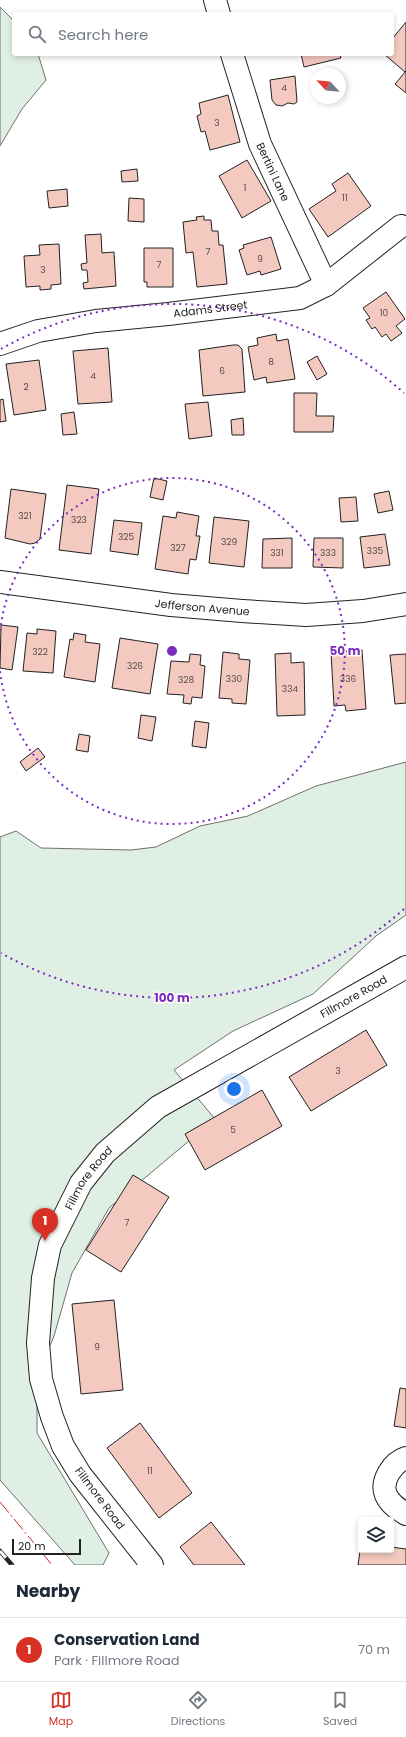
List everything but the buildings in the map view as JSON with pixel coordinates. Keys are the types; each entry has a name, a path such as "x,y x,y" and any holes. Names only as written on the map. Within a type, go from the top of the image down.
{"street":[{"path":"215,0 218,12"},
{"name":"Bertini Lane","path":"233,56 260,144 326,284"},
{"name":"Adams Street","path":"0,344 38,331 96,321 300,298 326,284 401,226"},
{"name":"Jefferson Avenue","path":"0,582 171,605 250,612 306,615 363,611 406,604"},
{"name":"Fillmore Road","path":"152,1565 80,1474 63,1446 52,1417 41,1379 38,1343 43,1278 50,1245 81,1183 105,1153 158,1108 406,967"},
{"path":"406,1458 393,1467 385,1480 386,1494 393,1505 406,1514"}],"green space":[{"path":"0,7 12,19 12,56 39,56 46,80 22,109 0,146"},
{"path":"406,762 406,915 376,936 313,994 233,1031 174,1070 215,1119 109,1208 72,1273 54,1336 37,1377 37,1433 109,1553 103,1565 75,1565 0,1480 0,837 16,831 41,848 131,850 156,847 200,826 248,816 316,786"}],"railway":[{"path":"0,1551 12,1565"}],"power":[{"path":"0,1502 52,1565"}],"place":[{"name":"Conservation Land","path":"45,1241"}]}
